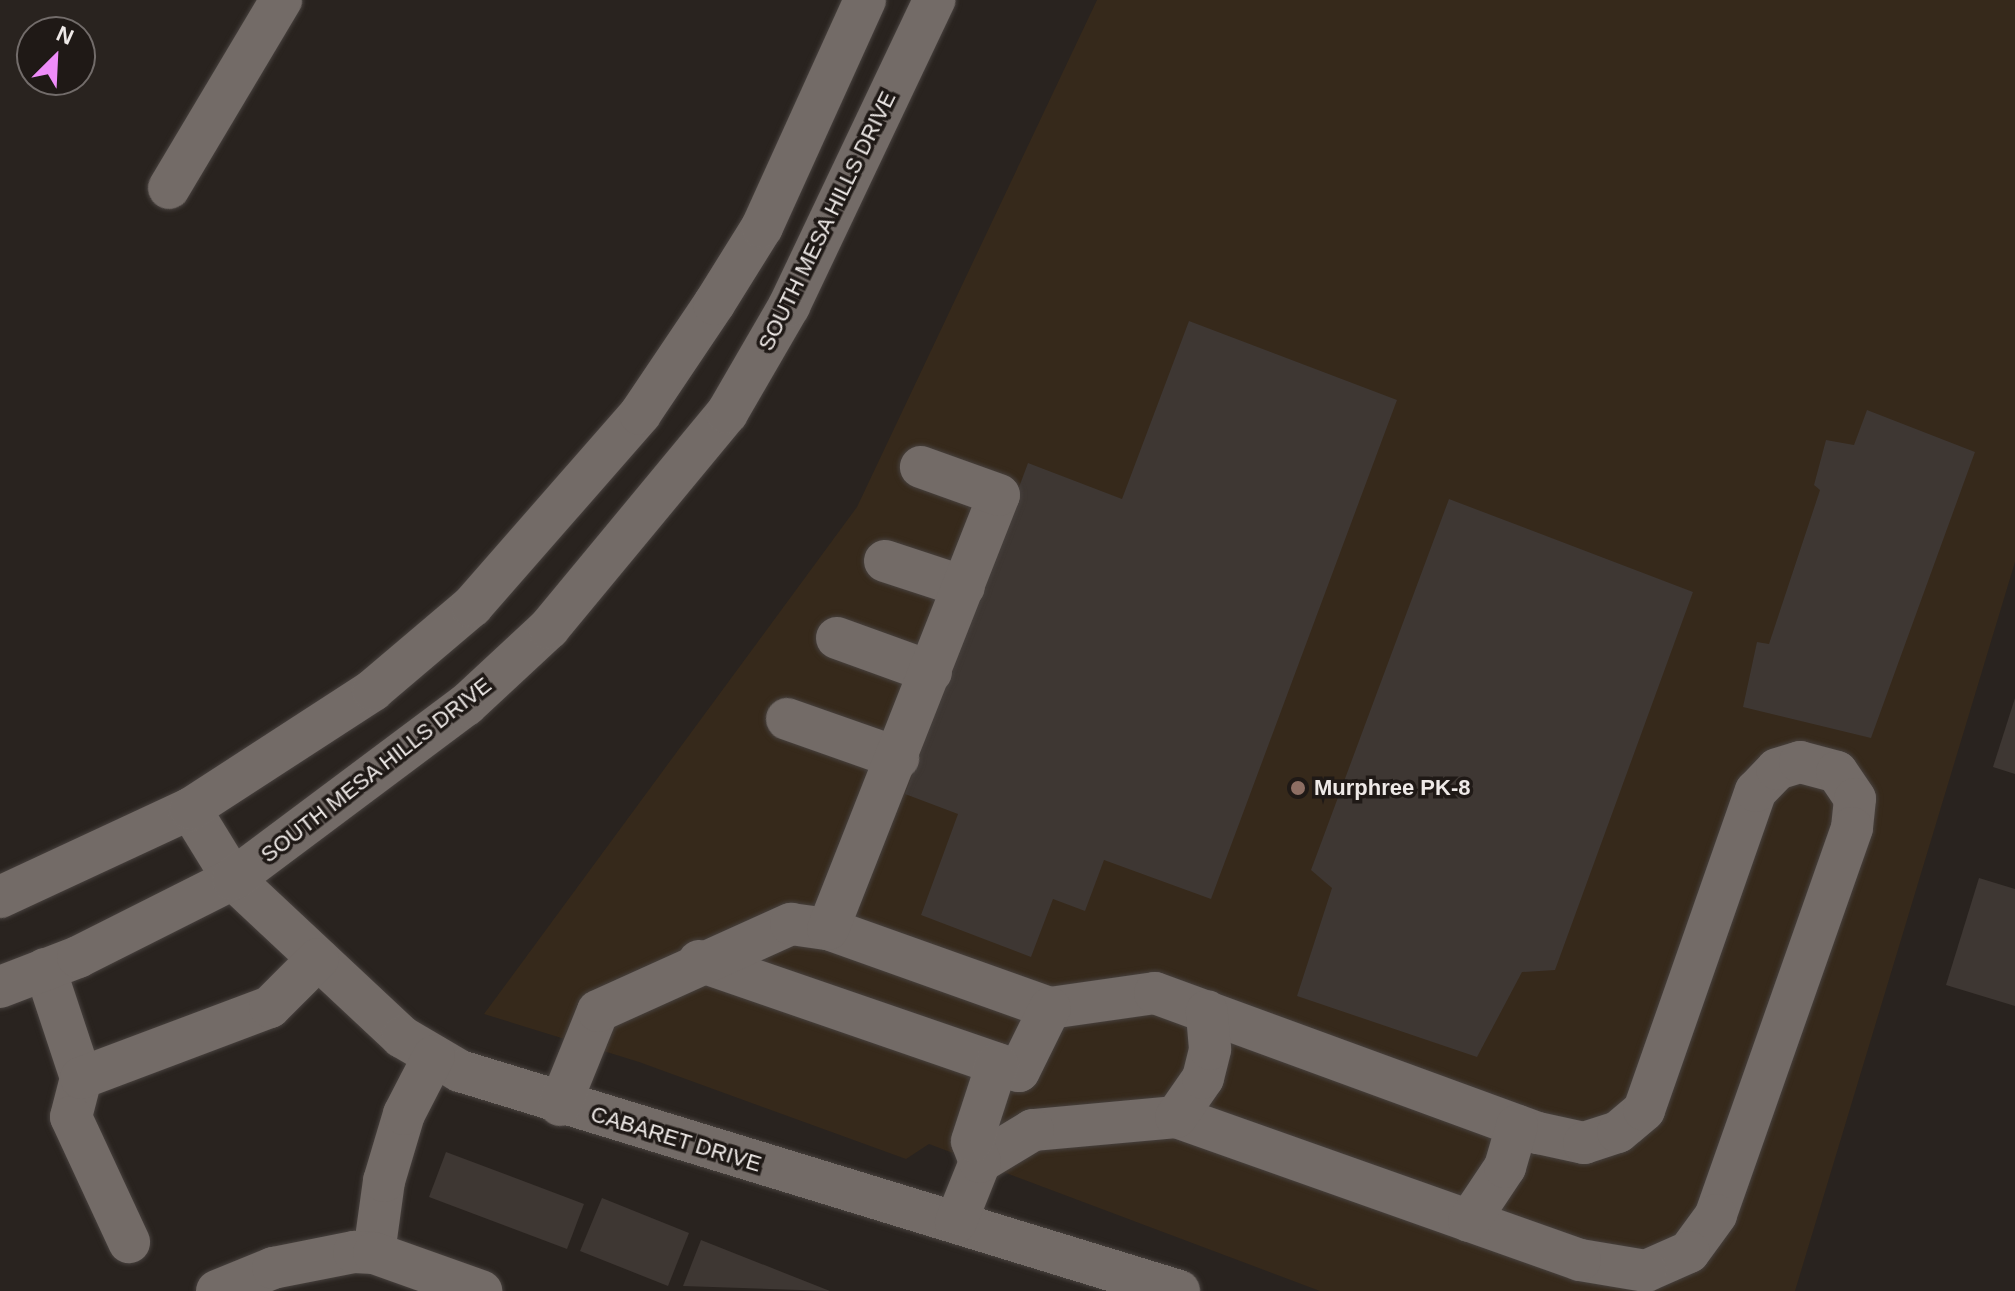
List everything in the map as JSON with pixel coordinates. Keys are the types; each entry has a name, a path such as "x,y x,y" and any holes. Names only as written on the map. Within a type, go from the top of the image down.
{"street":[{"path":"169,188 281,0"},
{"path":"0,897 190,809 373,690 472,606 561,509 640,414 762,227 865,0"},
{"name":"SOUTH MESA HILLS DRIVE","path":"0,987 45,969 233,879 466,705 549,628 669,490 727,413 789,306 934,0"},
{"path":"828,929 898,758 999,495 921,467"},
{"path":"885,561 964,587"},
{"path":"837,638 931,672"},
{"path":"787,719 898,758"},
{"path":"560,1105 598,1011 699,961 791,924 828,929 1050,1008 1155,993 1517,1126 1584,1143 1618,1132 1644,1110 1756,791 1777,769 1800,762 1837,772 1855,799 1852,828 1716,1215 1689,1252 1646,1271 1580,1260 1176,1117 1033,1130 980,1162 956,1222"},
{"name":"CABARET DRIVE","path":"190,809 233,879 402,1037 434,1056 560,1105 1179,1291"},
{"path":"81,1078 270,1007 318,959"},
{"path":"699,961 1008,1067 1049,1128"},
{"path":"45,969 81,1078 71,1117 129,1242"},
{"path":"980,1162 972,1141 1008,1067 1050,1008"},
{"path":"1176,1117 1203,1078 1210,1049 1207,1011"},
{"path":"374,1253 388,1168 404,1114 434,1056"},
{"path":"1469,1221 1505,1167 1517,1126"},
{"path":"217,1291 321,1255 374,1253 481,1291"}],"shaded area":[{"name":"Murphree PK-8","path":"1097,0 2015,0 2015,562 1795,1291 1320,1291 929,1144 906,1159 639,1062 484,1014 857,507"}],"building":[{"path":"1189,321 1397,400 1211,899 1104,860 1085,911 1053,899 1031,957 921,915 958,814 905,794 1028,463 1122,499"},
{"path":"1867,410 1975,452 1871,738 1743,707 1757,642 1769,644 1820,490 1814,485 1826,440 1854,445"},
{"path":"1449,499 1693,592 1555,970 1522,972 1477,1057 1297,996 1332,888 1311,870"},
{"path":"2015,698 2015,774 1993,767"},
{"path":"1979,878 2015,889 2015,1006 1946,985"},
{"path":"446,1152 584,1204 567,1249 429,1197"},
{"path":"602,1198 689,1233 668,1286 580,1251"},
{"path":"701,1240 830,1291 683,1286"}],"place":[{"name":"Murphree PK-8","path":"1298,788"}]}
